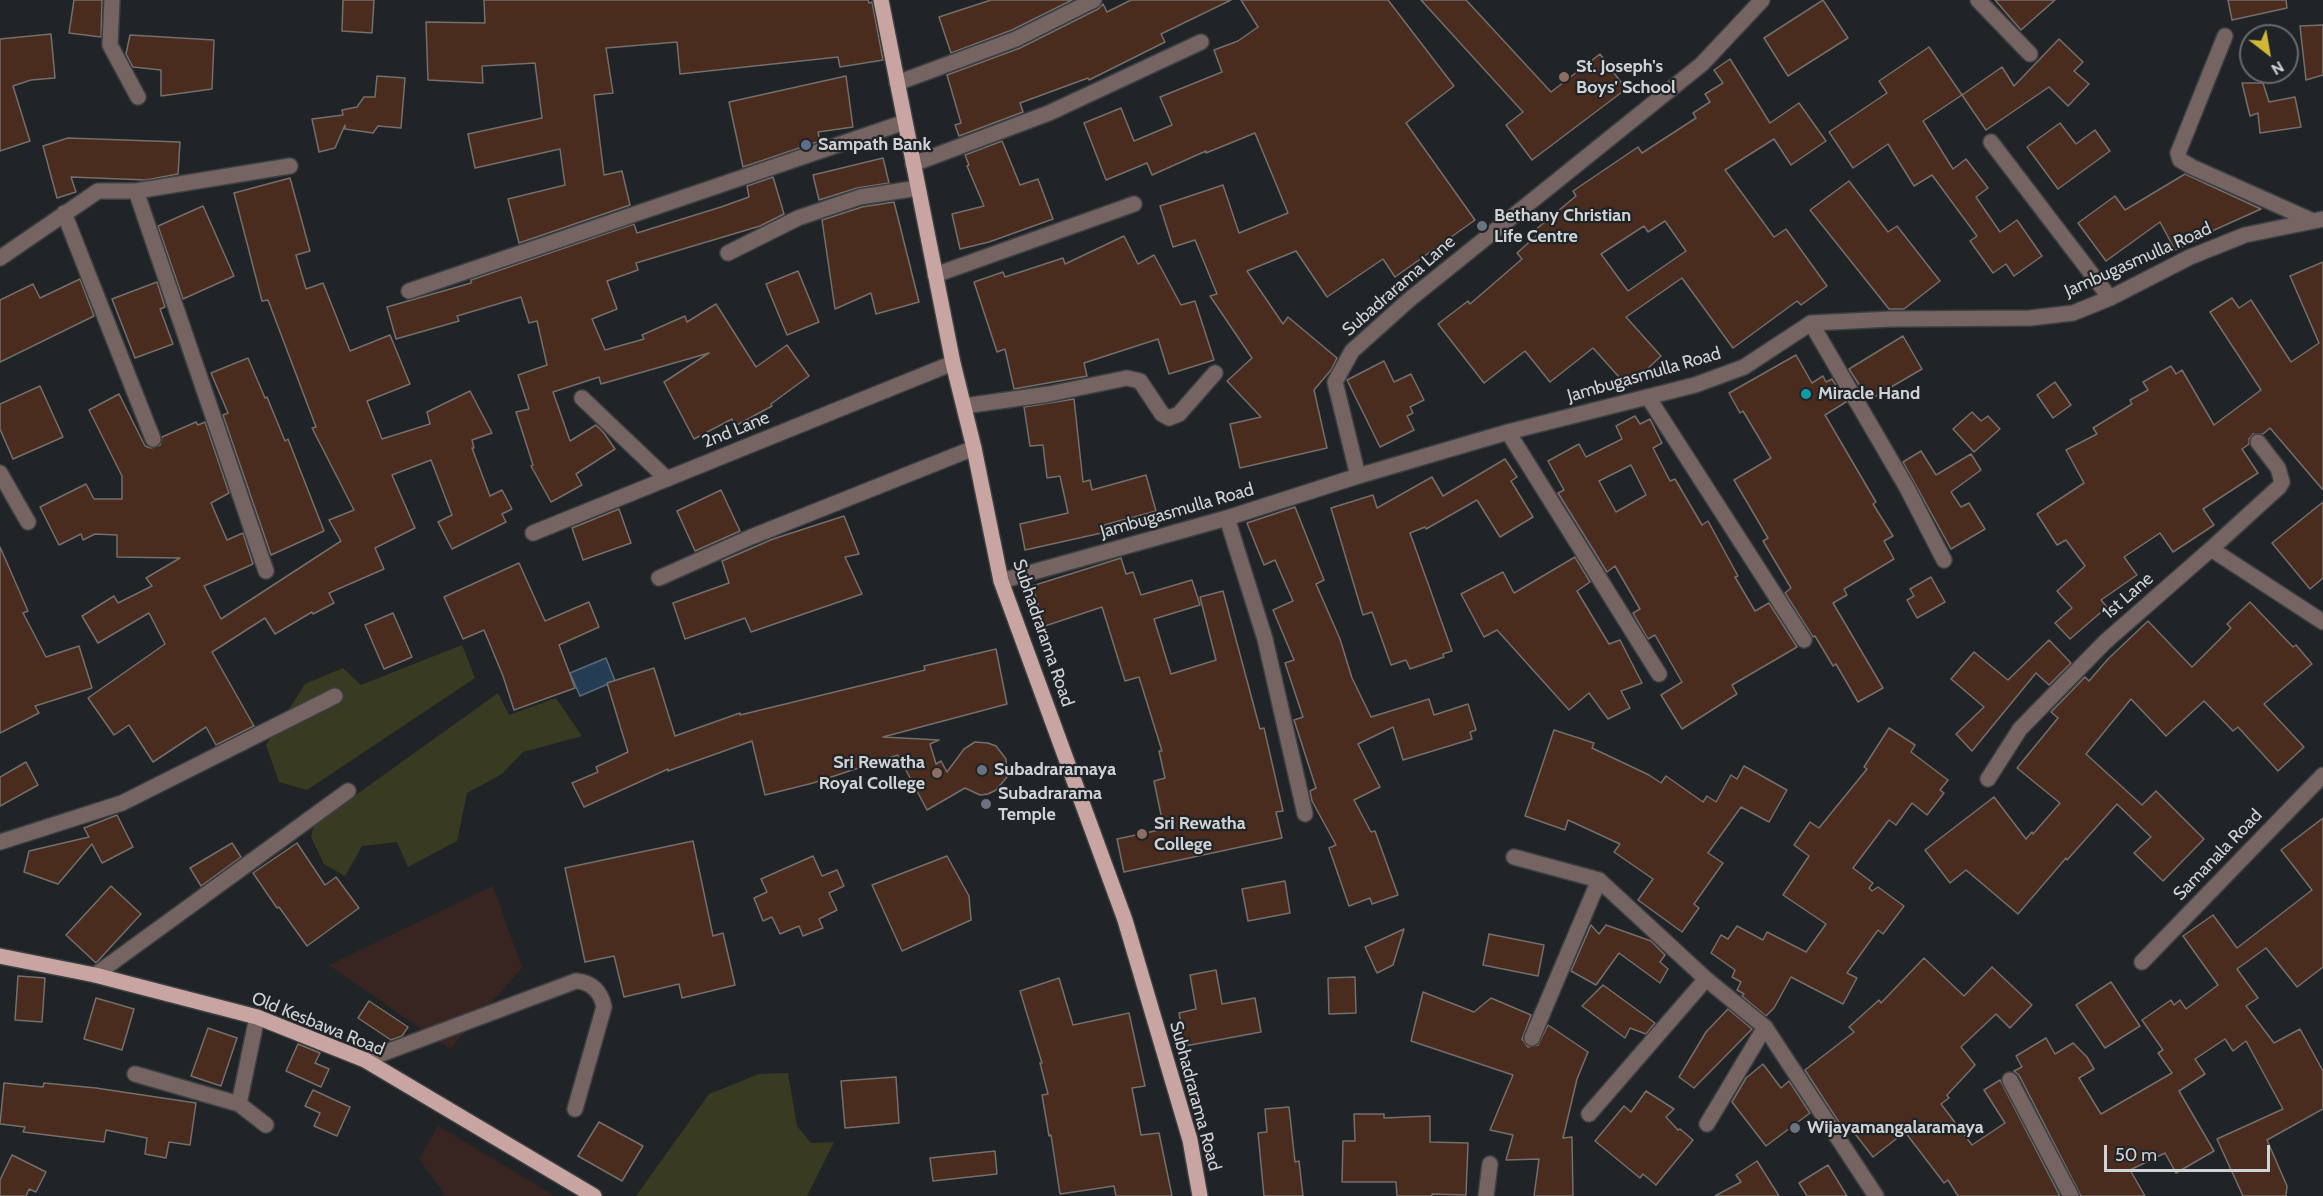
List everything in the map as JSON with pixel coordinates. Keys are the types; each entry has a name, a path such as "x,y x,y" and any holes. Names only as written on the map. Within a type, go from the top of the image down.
{"main road":[{"name":"Subhadrarama Road","path":"881,0 953,363 974,448 1001,581 1125,920 1190,1140 1200,1196"},
{"name":"Old Kesbawa Road","path":"0,956 96,975 257,1017 365,1060 594,1196"}],"street":[{"path":"112,0 110,45 138,97"},
{"path":"897,83 1016,39 1094,0"},
{"name":"Subadrarama Lane","path":"1358,476 1335,382 1352,351 1410,300 1702,64 1762,0"},
{"path":"1978,0 2030,54"},
{"path":"2225,36 2178,153 2180,160 2318,220"},
{"path":"913,164 1049,113 1201,42"},
{"path":"409,291 905,122"},
{"path":"1992,142 2110,297"},
{"path":"0,258 98,191 136,191 290,166"},
{"path":"728,253 798,218 860,197 918,188"},
{"path":"136,191 266,571"},
{"path":"936,275 1134,204"},
{"path":"64,213 153,439"},
{"name":"Jambugasmulla Road","path":"1001,581 1227,518 1358,476 1508,432 1695,385 1744,367 1811,323 1891,319 2030,318 2073,313 2190,257 2245,235 2318,220"},
{"path":"1811,323 1907,488 1944,560"},
{"name":"2nd Lane","path":"533,533 953,363"},
{"path":"964,406 1049,394 1127,378 1140,381 1162,414 1169,418 1179,414 1215,373"},
{"path":"1648,397 1804,640"},
{"path":"582,398 667,478"},
{"path":"1508,432 1659,674"},
{"name":"1st Lane","path":"1988,779 2020,729 2105,642 2279,487 2282,482 2277,468 2258,442"},
{"path":"659,578 751,537 974,448"},
{"path":"0,473 28,522"},
{"path":"1227,518 1265,639 1305,814"},
{"path":"2211,549 2323,622"},
{"path":"0,842 123,803 335,696"},
{"name":"Samanala Road","path":"2142,962 2323,775"},
{"path":"96,975 348,791"},
{"path":"1514,857 1599,880 1706,979 1765,1027 1876,1196"},
{"path":"1532,1038 1599,880"},
{"path":"1589,1114 1706,979"},
{"path":"365,1060 576,981 585,981 602,997 604,1007 575,1109"},
{"path":"239,1104 257,1017"},
{"path":"1707,1124 1765,1027"},
{"path":"135,1074 239,1104 266,1125"},
{"path":"2010,1080 2071,1196"},
{"path":"1486,1196 1490,1164"}],"shaded area":[{"path":"493,886 522,968 450,1049 329,965"},
{"path":"438,1126 555,1196 446,1196 419,1159"}],"green space":[{"path":"462,645 475,678 307,790 279,782 266,745 305,684 343,668 361,685"},
{"path":"498,693 509,715 556,698 582,736 523,752 502,774 467,793 457,841 408,867 397,842 362,846 345,876 324,864 311,837 314,825"},
{"path":"788,1073 797,1126 811,1143 834,1142 807,1196 636,1196 709,1094 759,1074"}],"water":[{"path":"606,658 615,681 580,696 570,673"}],"building":[{"path":"74,0 102,0 101,37 69,33"},
{"path":"343,0 374,0 372,33 342,31"},
{"path":"484,0 868,0 869,3 872,2 883,60 840,67 838,57 680,74 677,42 606,48 613,93 594,95 604,175 622,171 630,205 519,243 508,199 565,185 560,149 475,168 468,134 542,118 535,63 482,66 483,83 428,80 426,22 485,23"},
{"path":"991,0 1072,0 1012,30 951,53 939,17"},
{"path":"1131,0 1231,0 1161,34 1165,42 1089,80 1088,78 1020,103 1023,112 959,136 955,125 961,123 947,75 1020,48 1098,9 1103,4 1107,12"},
{"path":"1241,0 1388,0 1454,86 1406,123 1475,220 1395,277 1383,259 1327,297 1296,251 1247,271 1283,324 1288,317 1337,358 1331,370 1314,390 1327,448 1240,468 1230,424 1261,417 1227,381 1252,358 1210,296 1217,294 1195,240 1173,247 1160,206 1223,185 1239,233 1288,213 1255,133 1206,153 1206,151 1152,175 1147,163 1106,180 1084,123 1121,108 1134,141 1172,125 1160,97 1222,72 1214,50 1238,41 1258,27"},
{"path":"1421,0 1466,0 1551,92 1600,54 1626,89 1532,160 1506,125 1523,112"},
{"path":"1823,0 1848,38 1788,76 1764,38"},
{"path":"1995,0 2055,0 2021,30"},
{"path":"2228,0 2286,0 2287,8 2232,20"},
{"path":"2323,25 2323,75 2306,80 2300,26"},
{"path":"51,34 55,78 31,80 13,86 30,141 0,151 0,39"},
{"path":"130,35 214,40 212,89 161,96 161,70 133,67 126,54"},
{"path":"2059,39 2083,62 2074,71 2089,84 2068,106 2049,87 1986,130 1962,95 2002,67 2014,86"},
{"path":"1929,47 1962,95 1923,121 1953,169 1966,159 1988,188 1976,197 2000,232 2017,220 2042,256 2014,276 2006,264 1993,273 1970,241 1977,236 1932,175 1914,186 1888,144 1853,168 1829,132 1887,93 1879,81"},
{"path":"1730,59 1770,123 1799,103 1826,141 1791,165 1774,139 1725,170 1774,237 1786,229 1827,286 1801,305 1797,301 1733,348 1682,278 1626,317 1661,356 1628,387 1593,348 1550,382 1525,351 1484,383 1438,324 1468,301 1470,304 1522,259 1517,253 1537,235 1534,231 1576,196 1573,191 1638,147 1642,153 1696,118 1693,113 1710,102 1705,94 1723,83 1714,70","holes":["1665,221 1686,251 1628,291 1601,254 1644,226 1648,232"]},
{"path":"377,76 405,78 401,128 378,126 373,133 345,129 345,125 335,148 319,152 312,119 343,115 342,110 357,107 364,97 375,97"},
{"path":"846,76 853,127 818,132 820,141 743,167 729,102"},
{"path":"2242,84 2263,84 2269,102 2295,97 2301,127 2260,133 2258,113 2250,116"},
{"path":"2060,123 2076,144 2095,130 2110,151 2058,189 2027,147"},
{"path":"68,138 180,142 178,174 146,180 71,177 76,192 57,198 43,146"},
{"path":"1002,141 1020,185 1038,179 1053,219 989,242 960,249 952,214 984,206 967,166 969,165 965,155"},
{"path":"883,158 889,183 857,188 819,200 813,175"},
{"path":"2185,174 2261,209 2175,250 2160,222 2106,261 2078,223 2115,196 2125,210"},
{"path":"773,177 784,214 760,226 636,263 638,270 607,281 617,309 592,319 605,350 644,339 642,335 685,316 687,322 716,304 756,367 787,345 809,376 771,404 772,406 735,426 732,419 694,439 664,382 709,353 601,384 599,377 553,392 570,441 596,425 615,449 576,474 582,485 551,502 531,466 533,465 516,412 529,409 518,375 547,365 537,321 529,323 521,297 457,316 459,321 396,339 387,307 471,283 471,280 634,224 637,233 721,207 749,197 747,186"},
{"path":"290,178 310,251 296,255 306,289 323,283 350,351 390,335 410,384 367,401 382,439 430,424 427,412 470,391 492,433 472,440 474,448 472,448 490,496 502,490 512,509 502,514 506,522 452,549 438,522 452,515 431,460 392,475 415,528 375,548 384,569 329,593 334,603 313,614 312,612 275,634 265,618 212,652 254,726 216,745 206,727 153,762 129,725 114,735 88,698 165,644 149,613 98,643 82,616 114,596 118,603 152,586 146,578 180,558 117,557 117,535 95,534 83,540 81,534 59,545 40,507 86,484 94,499 122,499 122,476 89,410 119,394 145,446 151,448 160,445 162,437 196,422 198,425 205,422 229,493 211,503 227,540 243,533 253,564 204,586 221,619 341,541 329,520 354,510 312,428 316,427 268,300 262,301 234,193"},
{"path":"1849,181 1888,232 1897,226 1940,281 1904,309 1889,309 1810,210"},
{"path":"894,202 919,302 876,314 871,293 835,309 822,220 862,207"},
{"path":"203,206 234,276 183,299 158,226"},
{"path":"1124,236 1138,264 1154,255 1181,305 1195,301 1214,360 1169,374 1158,339 1084,363 1087,376 1014,389 1005,349 997,352 974,282 1003,272 1005,277 1063,258 1065,264"},
{"path":"2323,262 2323,490 2270,428 2263,434 2253,434 2249,439 2249,444 2242,449 2258,473 2203,509 2214,525 2173,552 2160,533 2124,557 2137,575 2101,600 2107,607 2070,639 2055,623 2072,608 2057,591 2085,566 2066,540 2057,545 2037,514 2084,483 2066,450 2097,434 2093,428 2132,404 2130,400 2148,390 2143,382 2171,366 2176,374 2182,370 2214,425 2261,390 2210,312 2232,298 2239,308 2251,300 2291,362 2319,343 2290,276"},
{"path":"798,271 819,322 787,335 766,284"},
{"path":"80,279 94,316 0,362 0,300 33,284 40,298"},
{"path":"157,282 165,307 160,309 173,344 135,358 112,299"},
{"path":"1903,336 1922,369 1869,400 1849,369"},
{"path":"1796,355 1812,383 1823,376 1826,382 1832,379 1846,402 1825,415 1876,502 1873,504 1893,536 1884,541 1894,559 1844,589 1847,595 1833,603 1883,688 1858,702 1836,664 1833,666 1785,593 1791,588 1763,541 1768,538 1734,480 1771,458 1743,411 1740,413 1729,393"},
{"path":"248,358 285,441 288,439 324,531 271,555 223,415 228,413 211,373"},
{"path":"1384,361 1394,382 1411,374 1424,400 1410,407 1413,413 1407,416 1414,430 1380,447 1347,380"},
{"path":"2055,382 2071,405 2053,418 2037,395"},
{"path":"40,386 63,437 13,459 0,429 0,404"},
{"path":"1074,399 1083,482 1090,480 1092,490 1146,475 1156,511 1104,525 1106,532 1025,550 1020,524 1068,513 1060,476 1047,478 1043,445 1030,446 1024,407"},
{"path":"1972,412 1981,421 1988,416 2000,429 1974,452 1953,429"},
{"path":"1635,416 1640,424 1650,419 1662,443 1653,448 1670,481 1675,479 1702,525 1708,521 1738,576 1735,577 1755,611 1769,603 1797,647 1732,685 1737,694 1682,729 1661,695 1682,682 1655,635 1648,639 1633,613 1640,609 1615,566 1607,572 1558,493 1564,490 1548,461 1579,444 1586,457 1622,439 1616,426","holes":["1631,465 1646,495 1616,512 1599,481"]},
{"path":"1921,451 1936,475 1971,454 1981,470 1951,492 1961,507 1969,503 1985,529 1951,549 1903,462"},
{"path":"1505,459 1517,477 1511,481 1533,517 1500,537 1477,500 1426,529 1425,527 1410,533 1452,651 1443,654 1444,657 1410,669 1406,660 1391,665 1372,612 1363,615 1331,508 1373,495 1377,508 1432,477 1443,496"},
{"path":"721,490 740,531 695,551 677,511"},
{"path":"2323,502 2323,578 2310,589 2272,543"},
{"path":"1295,507 1324,580 1316,584 1340,639 1352,678 1371,717 1429,699 1434,715 1468,704 1476,730 1470,732 1472,739 1403,760 1393,727 1358,744 1380,787 1354,800 1371,832 1375,831 1398,895 1372,904 1370,898 1349,906 1329,848 1336,845 1312,801 1310,791 1316,788 1294,720 1303,717 1285,663 1294,660 1273,610 1293,601 1275,560 1264,565 1247,523"},
{"path":"619,509 631,543 583,560 572,528"},
{"path":"844,516 859,554 845,557 862,594 751,632 745,618 685,639 673,603 729,583 722,561 773,539"},
{"path":"0,547 28,611 23,613 46,657 79,646 92,688 35,706 39,713 0,733"},
{"path":"1575,557 1590,582 1577,591 1609,644 1620,640 1642,683 1621,691 1630,708 1608,719 1589,693 1569,710 1497,630 1484,637 1461,594 1503,572 1514,593"},
{"path":"1121,558 1126,574 1133,572 1141,595 1192,580 1200,605 1154,619 1171,674 1216,660 1200,597 1223,591 1260,729 1264,728 1283,811 1276,812 1282,838 1124,872 1117,839 1164,829 1154,781 1165,778 1159,751 1162,751 1139,677 1125,681 1102,607 1045,626 1032,586"},
{"path":"519,563 545,621 589,602 599,627 559,645 575,688 514,710 484,630 463,639 444,597"},
{"path":"1931,577 1945,602 1917,618 1907,600 1914,596 1910,589"},
{"path":"2250,602 2293,647 2296,645 2312,664 2264,704 2304,747 2278,771 2238,727 2233,731 2204,701 2166,736 2131,699 2086,754 2142,805 2156,791 2204,839 2163,881 2134,853 2151,837 2117,804 2018,914 1966,870 1950,883 1925,850 1994,797 2026,839 2060,803 2017,768 2058,718 2051,712 2085,677 2089,681 2108,659 2148,621 2192,667 2231,628 2227,624"},
{"path":"393,613 412,657 384,669 365,625"},
{"path":"2049,640 2071,663 2049,685 2036,673 1972,751 1956,734 1984,707 1951,679 1974,652 2008,680"},
{"path":"996,649 1007,704 883,737 939,740 930,744 936,764 941,761 947,772 964,749 975,742 996,746 1006,759 1007,777 996,790 988,794 980,795 965,788 927,810 898,755 813,783 765,795 752,741 668,771 668,769 584,807 572,783 598,772 596,767 628,752 607,683 654,668 675,736 740,713 740,715 925,670 924,666"},
{"path":"1889,728 1915,745 1911,752 1948,780 1940,790 1944,793 1927,815 1912,803 1896,825 1889,820 1853,868 1873,883 1869,888 1872,891 1878,887 1904,906 1883,934 1878,930 1847,973 1857,978 1843,1004 1791,977 1774,1008 1766,1016 1737,990 1741,982 1732,977 1735,970 1711,953 1721,935 1728,939 1737,926 1763,940 1767,932 1806,952 1826,924 1783,895 1809,856 1794,845 1810,822 1819,828 1867,769 1864,767"},
{"path":"1554,730 1594,743 1592,748 1661,783 1666,776 1703,802 1707,796 1716,802 1731,775 1737,779 1744,766 1787,790 1769,822 1741,807 1708,853 1723,863 1694,904 1699,908 1682,932 1638,900 1653,879 1614,852 1620,844 1568,820 1565,830 1525,816"},
{"path":"26,762 38,785 0,806 0,777"},
{"path":"117,815 133,847 102,863 92,844 58,884 24,872 29,851 89,837 84,828"},
{"path":"2323,818 2323,967 2297,987 2266,948 2237,969 2258,998 2246,1006 2274,1043 2300,1029 2323,1071 2323,1109 2267,1140 2287,1186 2286,1196 2243,1196 2217,1139 2283,1109 2246,1041 2233,1051 2225,1039 2195,1059 2205,1074 2179,1091 2214,1151 2176,1173 2165,1153 2130,1170 2145,1196 2081,1196 2019,1075 2014,1071 2022,1067 2016,1056 2046,1038 2055,1054 2073,1043 2087,1057 2094,1069 2079,1078 2101,1114 2172,1073 2158,1053 2163,1050 2142,1020 2171,1000 2174,1005 2180,1000 2186,1009 2218,985 2183,936 2213,915 2237,948 2312,890 2281,850"},
{"path":"693,841 713,936 723,933 735,985 682,998 679,984 624,997 614,956 585,962 565,868"},
{"path":"232,843 241,857 201,886 190,868"},
{"path":"297,843 325,885 336,877 359,908 307,946 253,873"},
{"path":"813,856 822,876 837,870 844,886 829,893 837,910 819,919 823,928 803,936 799,926 780,934 772,917 763,921 754,898 767,892 761,879"},
{"path":"947,856 969,896 971,920 902,951 872,885"},
{"path":"1285,881 1290,913 1248,921 1242,889"},
{"path":"111,886 141,914 96,963 66,935"},
{"path":"1591,925 1599,934 1606,925 1651,941 1665,955 1660,962 1668,969 1660,983 1619,953 1596,985 1571,971"},
{"path":"1404,929 1393,965 1377,973 1365,947"},
{"path":"1489,934 1544,945 1538,976 1483,965"},
{"path":"1924,958 1964,996 1992,967 2032,1005 2010,1028 1996,1014 1961,1047 1975,1065 1947,1095 1949,1098 1941,1104 1972,1145 2005,1123 1984,1090 2000,1080 2060,1196 1958,1196 1948,1180 1944,1183 1905,1132 1873,1157 1849,1126 1844,1130 1805,1070 1854,1032 1849,1027 1879,1000 1881,1003"},
{"path":"1216,970 1222,1004 1255,998 1261,1032 1185,1046 1179,1013 1196,1009 1190,975"},
{"path":"18,976 45,978 42,1022 15,1020"},
{"path":"1355,977 1356,1013 1329,1014 1328,978"},
{"path":"1059,978 1073,1025 1129,1013 1145,1086 1132,1088 1141,1135 1159,1133 1172,1196 1116,1196 1114,1186 1060,1194 1042,1095 1048,1094 1040,1063 1042,1063 1020,991"},
{"path":"2111,982 2140,1026 2105,1048 2076,1005"},
{"path":"1603,985 1655,1023 1646,1034 1630,1028 1625,1038 1582,1006"},
{"path":"1423,992 1474,1012 1491,998 1531,1015 1522,1039 1528,1047 1538,1045 1548,1025 1588,1052 1577,1079 1563,1138 1572,1137 1573,1196 1534,1196 1539,1159 1506,1160 1513,1135 1490,1130 1513,1075 1411,1041"},
{"path":"96,998 134,1009 122,1050 84,1039"},
{"path":"369,1001 408,1027 402,1036 391,1040 358,1018"},
{"path":"1728,1009 1752,1029 1694,1088 1679,1077 1706,1032"},
{"path":"208,1028 237,1038 221,1086 191,1076"},
{"path":"298,1044 320,1053 315,1063 329,1069 321,1087 286,1071"},
{"path":"1763,1064 1781,1088 1789,1081 1810,1113 1766,1146 1732,1102 1746,1078"},
{"path":"896,1077 899,1123 845,1128 841,1081"},
{"path":"4,1083 43,1087 44,1083 96,1088 196,1103 190,1145 169,1142 166,1158 145,1154 147,1138 106,1130 104,1142 23,1132 25,1127 0,1124"},
{"path":"313,1090 350,1107 337,1136 314,1126 320,1113 305,1106"},
{"path":"1646,1091 1674,1109 1666,1117 1678,1130 1680,1129 1693,1140 1656,1185 1643,1174 1640,1178 1595,1141 1624,1106 1631,1112"},
{"path":"1289,1107 1295,1162 1299,1161 1303,1196 1264,1196 1258,1133 1267,1132 1265,1109"},
{"path":"1354,1114 1384,1114 1384,1118 1430,1116 1430,1142 1468,1143 1466,1195 1397,1196 1396,1182 1342,1182 1343,1141 1355,1141"},
{"path":"599,1122 643,1146 622,1181 578,1156"},
{"path":"995,1151 997,1174 933,1181 930,1158"},
{"path":"12,1155 46,1172 36,1192 29,1189 26,1196 0,1196 0,1180"},
{"path":"1757,1161 1779,1196 1715,1196 1741,1182 1736,1175"},
{"path":"1828,1165 1847,1196 1807,1196 1799,1183"}],"place":[{"name":"St. Joseph's Boys' School","path":"1564,77"},
{"name":"Sampath Bank","path":"806,145"},
{"name":"Bethany Christian Life Centre","path":"1482,226"},
{"name":"Miracle Hand","path":"1806,394"},
{"name":"Subadraramaya","path":"982,770"},
{"name":"Sri Rewatha Royal College","path":"937,773"},
{"name":"Subadrarama Temple","path":"986,804"},
{"name":"Sri Rewatha College","path":"1142,834"},
{"name":"Wijayamangalaramaya","path":"1795,1128"}]}
